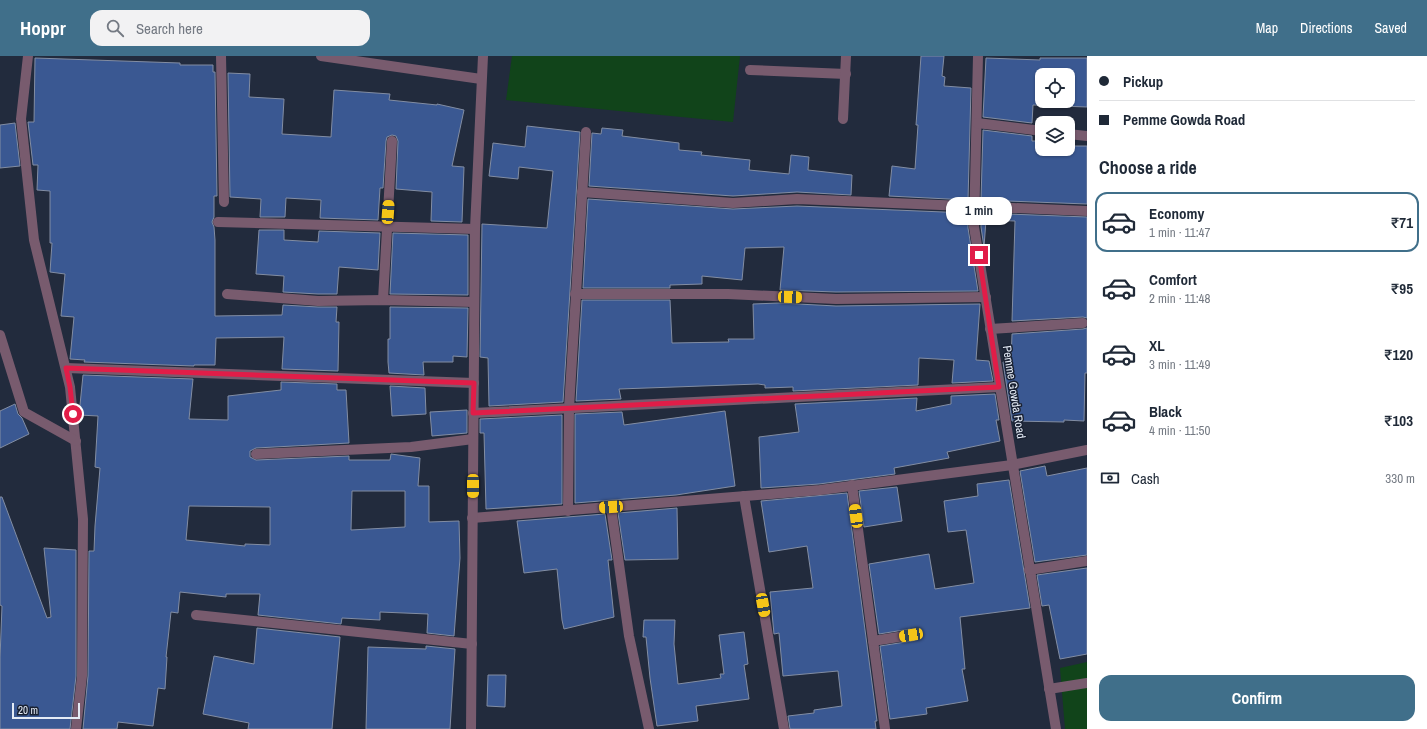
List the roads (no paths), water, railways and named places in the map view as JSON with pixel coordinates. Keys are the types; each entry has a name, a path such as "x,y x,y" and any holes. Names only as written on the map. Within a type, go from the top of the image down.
{"street":[{"path":"28,56 21,119 34,240 70,387 83,519 82,676 76,729"},
{"path":"220,56 224,202"},
{"path":"321,56 481,80"},
{"path":"471,729 475,230 483,56"},
{"path":"843,119 846,56"},
{"name":"Pemme Gowda Road","path":"978,56 974,227 1056,729"},
{"path":"750,70 846,74"},
{"path":"977,123 1035,130"},
{"path":"568,511 569,408 586,132"},
{"path":"1075,135 1087,136"},
{"path":"383,300 392,141"},
{"path":"582,192 733,203 797,199 1087,211"},
{"path":"218,222 475,230"},
{"path":"227,294 318,301 383,300 474,302"},
{"path":"575,294 728,294 836,299 986,297"},
{"path":"990,329 1084,323"},
{"path":"0,335 24,412 76,441"},
{"path":"66,368 474,383"},
{"path":"473,413 999,387"},
{"path":"256,454 411,447 473,439"},
{"path":"472,518 820,490 1012,465 1087,450"},
{"path":"852,485 885,729"},
{"path":"744,496 784,729"},
{"path":"611,507 629,636 649,729"},
{"path":"1029,570 1087,561"},
{"path":"196,615 472,644"},
{"path":"873,641 911,635"},
{"path":"1049,689 1087,683"}]}
